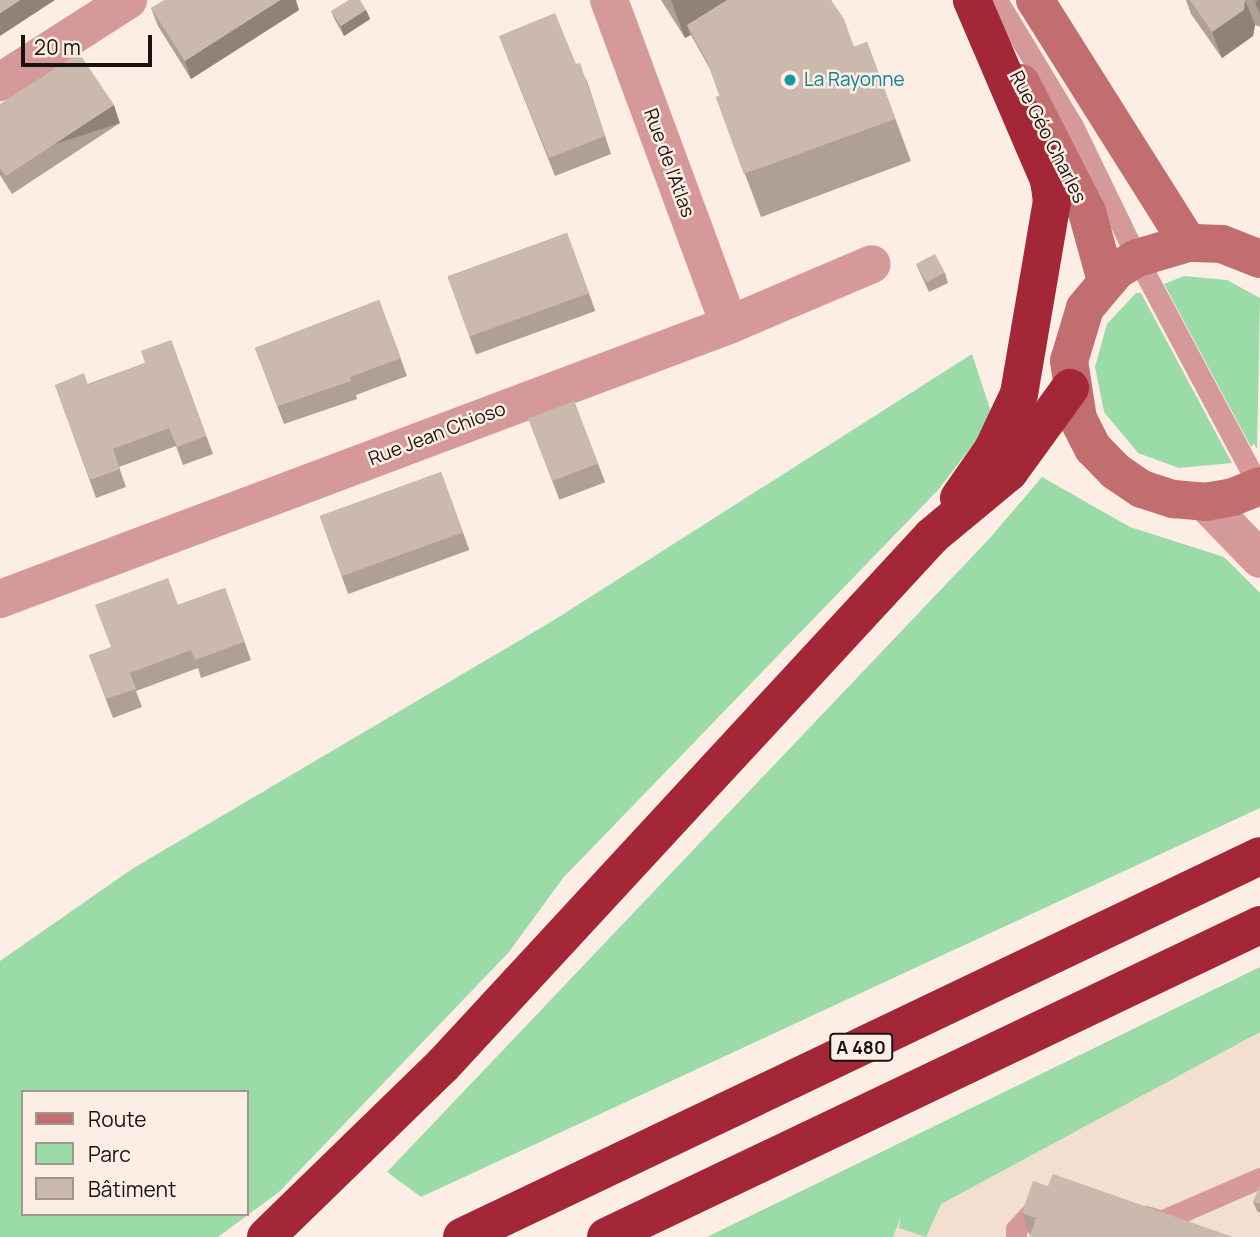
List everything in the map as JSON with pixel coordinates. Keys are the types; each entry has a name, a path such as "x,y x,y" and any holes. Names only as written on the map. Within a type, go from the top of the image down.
{"highway":[{"path":"932,536 993,449 1019,394 1052,226 1049,180 973,0"},
{"path":"266,1237 443,1065 932,536 1009,472 1070,388"},
{"name":"A 480","path":"462,1237 1260,856"},
{"path":"606,1237 1260,925"}],"street":[{"path":"0,82 128,0"},
{"name":"Rue de l'Atlas","path":"609,0 729,325"},
{"name":"Rue Géo Charles","path":"973,0 1051,134 1087,212 1106,281"},
{"path":"1035,0 1188,243"},
{"path":"1260,259 1222,244 1188,243 1137,258 1106,281 1085,309 1074,334 1070,388 1078,419 1093,448 1115,471 1153,492 1205,502 1260,487"},
{"name":"Rue Jean Chioso","path":"0,599 729,325 872,264"},
{"path":"1205,502 1260,559"}],"lane":[{"path":"997,0 1073,126 1137,258 1260,487"},
{"path":"1124,1208 1161,1222 1260,1178"},
{"path":"1016,1237 1016,1229 1038,1202 1061,1194"}],"shaded area":[{"path":"1260,1019 1260,1237 834,1237"}],"green space":[{"path":"1184,276 1227,280 1260,298 1257,449 1254,444 1251,447 1164,284"},
{"path":"1136,293 1141,293 1232,463 1179,468 1138,453 1104,412 1095,367 1107,324"},
{"path":"972,354 993,418 939,489 563,878 509,952 279,1192 248,1215 248,1090 21,1090 21,1216 246,1216 218,1237 0,1237 0,961 132,869 554,620"},
{"path":"1042,477 1130,527 1224,557 1260,593 1260,808 421,1197 387,1172 989,539"},
{"path":"1260,967 1260,1032 941,1204 926,1237 899,1228 901,1216 893,1237 707,1237"}],"building":[{"path":"0,0 20,0 0,13"},
{"path":"164,0 280,0 185,61 151,8"},
{"path":"349,0 360,0 366,10 341,26 331,11"},
{"name":"La Rayonne","path":"727,0 831,0 844,19 854,47 723,105 707,61 687,25"},
{"path":"1190,0 1245,0 1244,10 1212,32"},
{"path":"555,13 576,64 580,63 605,136 549,158 499,36"},
{"path":"867,42 895,119 744,174 716,97"},
{"path":"79,53 114,105 6,176 0,168 0,104"},
{"path":"567,233 589,293 470,337 448,276"},
{"path":"935,254 945,273 926,282 916,264"},
{"path":"379,300 401,358 350,377 351,381 278,406 255,348"},
{"path":"171,340 206,436 177,447 169,428 113,449 120,469 90,480 55,385 84,373 88,385 145,363 141,351"},
{"path":"574,401 598,464 552,481 528,419"},
{"path":"441,472 463,532 342,576 320,516"},
{"path":"168,578 178,605 225,588 244,642 195,660 191,650 130,673 136,689 106,699 89,655 111,647 95,605"},
{"path":"1053,1174 1233,1237 1030,1237 1036,1218 1022,1213 1033,1181 1048,1186"},
{"path":"1260,1187 1260,1204 1253,1202"}],"place":[{"name":"La Rayonne","path":"790,80"}]}
